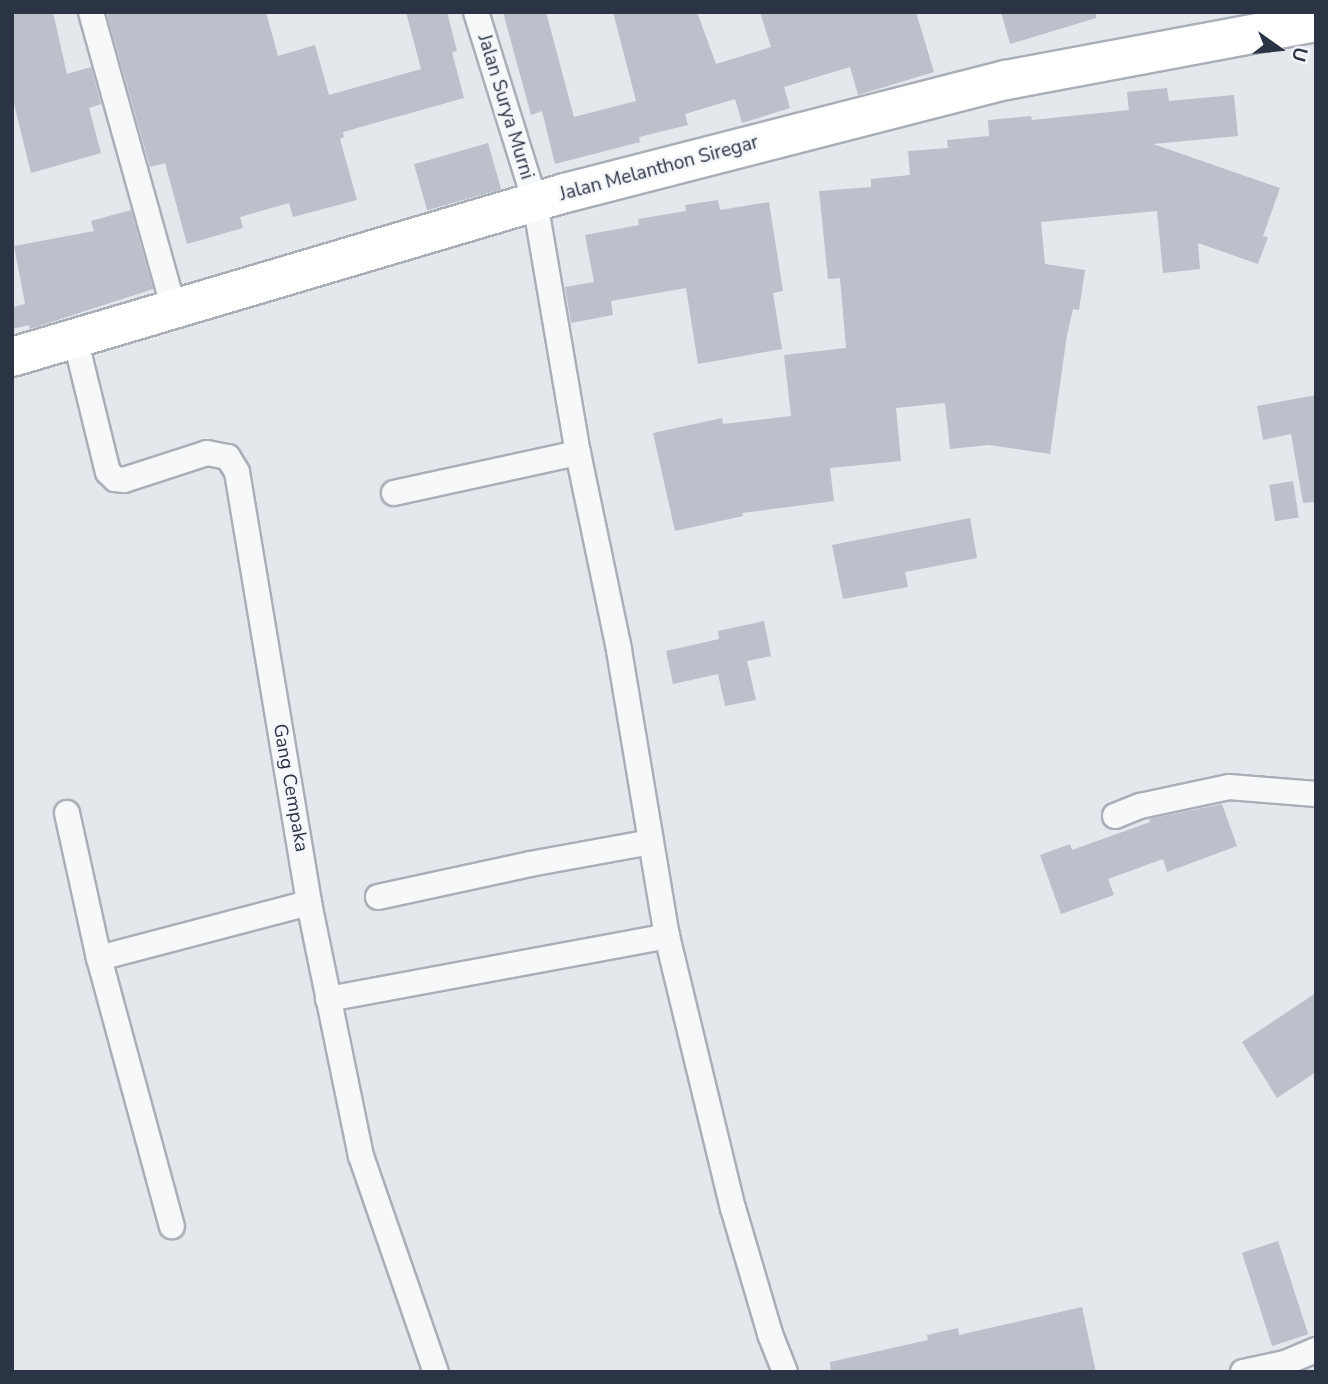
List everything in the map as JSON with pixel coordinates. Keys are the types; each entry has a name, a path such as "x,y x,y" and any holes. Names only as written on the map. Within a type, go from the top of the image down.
{"main road":[{"name":"Jalan Melanthon Siregar","path":"12,357 535,202 1006,80 1316,22"}],"street":[{"path":"91,12 174,309"},
{"name":"Jalan Surya Murni","path":"476,12 535,202 578,453 619,650 667,936 733,1208 770,1334 785,1372"},
{"name":"Gang Cempaka","path":"75,338 108,472 115,479 124,480 207,453 228,457 237,472 309,903 361,1156 436,1372"},
{"path":"394,493 578,453"},
{"path":"1115,816 1140,806 1229,787 1316,794"},
{"path":"67,813 99,958 173,1226"},
{"path":"378,897 517,866 651,842"},
{"path":"99,958 309,903"},
{"path":"328,999 667,936"},
{"path":"1244,1372 1287,1368 1316,1350"}],"building":[{"path":"24,12 53,12 67,74 91,67 101,104 89,108 101,153 31,173 12,96 12,15"},
{"path":"116,12 266,12 278,56 315,45 329,95 421,69 406,12 447,12 457,51 452,52 464,98 343,132 344,137 340,139 357,200 293,217 289,203 240,217 243,228 187,244 165,163 150,167 107,15"},
{"path":"503,12 546,12 574,117 636,101 613,12 697,12 716,64 771,47 760,12 916,12 934,72 858,95 850,67 784,87 790,108 742,123 735,99 685,114 688,125 639,137 640,142 555,164 542,111 531,115"},
{"path":"1001,12 1096,12 1096,18 1010,44"},
{"path":"1167,88 1169,101 1234,95 1238,136 1153,144 1280,188 1263,236 1268,237 1258,264 1198,243 1200,269 1163,273 1157,211 1041,222 1045,264 1085,270 1079,310 1073,309 1067,335 1050,454 989,445 950,449 945,403 896,408 901,461 830,468 834,501 742,513 743,516 675,531 653,433 722,418 723,424 791,416 784,355 846,348 840,278 828,279 819,191 871,187 871,179 910,175 908,151 948,148 947,140 989,136 988,120 1031,116 1032,120 1129,110 1127,92"},
{"path":"488,143 501,189 427,210 414,164"},
{"path":"718,200 720,210 769,202 783,291 773,293 782,349 698,364 686,288 611,301 613,315 571,323 565,287 594,282 585,235 639,225 638,219 686,211 685,205"},
{"path":"131,210 153,289 30,329 29,325 12,329 12,307 25,304 14,246 94,231 91,221"},
{"path":"1316,395 1316,502 1303,503 1291,434 1263,440 1257,406"},
{"path":"1293,481 1299,518 1275,521 1269,485"},
{"path":"970,518 977,558 905,572 908,587 843,599 832,545"},
{"path":"764,621 771,656 747,661 756,700 725,706 718,674 673,684 666,651 719,639 718,631"},
{"path":"1222,804 1237,846 1167,872 1163,859 1108,879 1114,895 1061,914 1040,855 1070,844 1072,850 1150,822 1149,819"},
{"path":"1316,993 1316,1072 1277,1098 1242,1042"},
{"path":"1278,1241 1308,1334 1272,1346 1242,1253"},
{"path":"1082,1307 1096,1372 831,1372 830,1362 928,1340 927,1335 958,1328 959,1335"}]}
